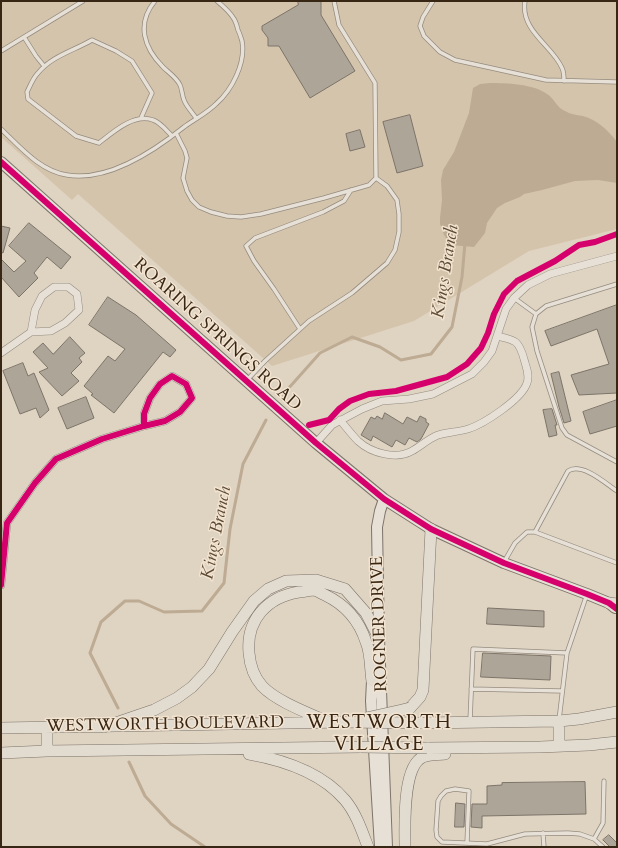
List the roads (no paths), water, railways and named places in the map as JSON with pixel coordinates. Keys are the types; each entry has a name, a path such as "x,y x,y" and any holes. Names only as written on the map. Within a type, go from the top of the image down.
{"main road":[{"path":"345,722 410,708 420,697 423,690 431,529"},
{"path":"104,727 154,710 177,698 192,687 209,669 232,632 254,601 268,589 286,581 316,580 345,589 366,613 379,638"},
{"path":"329,722 285,703 263,687 255,676 250,662 248,648 254,620 263,608 288,594 314,590 337,600 349,610 356,620 367,643 372,681"},
{"name":"WESTWORTH BOULEVARD","path":"1,728 329,722 421,723 559,721 617,712"},
{"path":"559,721 559,746"},
{"path":"47,728 47,751"},
{"name":"WESTWORTH BOULEVARD","path":"1,753 47,751 225,750 361,747 487,748 589,745 617,742"},
{"path":"589,745 617,746"},
{"path":"405,847 407,787 416,762 423,757 487,748"},
{"path":"225,750 269,758 299,768 321,779 344,800 359,824 368,847"}],"street":[{"name":"ROARING SPRINGS ROAD","path":"1,162 316,443 384,498 431,529 504,563 587,594 614,606"},
{"path":"316,443 332,424 362,409 382,401 409,399 433,394 472,374 492,351 506,309 514,298 528,285 550,274 617,256"},
{"path":"1,353 31,332 51,330 65,323 79,310 77,294 68,287 54,287 42,296 36,310 31,332"},
{"path":"340,420 358,441 375,451 402,455 411,452 431,438 470,429 488,420 518,396 527,384 528,380 528,374 520,345 512,339 497,336"},
{"path":"1,585 4,522 56,459 102,439 165,421 180,412 192,398 186,384 172,376 160,384 150,398 144,414 144,426"},
{"name":"ROGNER DRIVE","path":"384,498 377,528 379,638 387,847"},
{"name":"ROGNER DRIVE","path":"372,681 371,701 380,847"}],"lane":[{"path":"1,51 83,1"},
{"path":"155,1 147,13 144,25 144,38 157,61 180,84 184,100 196,118"},
{"path":"1,129 31,158 50,170 66,175 84,177 101,174 121,166 152,149 218,103 230,88 238,73 242,54 242,42 235,20 217,1"},
{"path":"176,133 186,158 183,178 186,191 199,207 211,212 226,216 241,217 261,214 369,185 376,178 375,83 339,25 334,1"},
{"path":"433,1 423,17 420,26 424,36 440,52 455,60 546,80 617,82"},
{"path":"525,1 525,12 528,23 538,38 558,62 562,69 564,81"},
{"path":"24,37 44,66"},
{"path":"141,118 152,93 132,61 116,50 92,40 56,58 44,66 37,74 27,92 28,99 76,136 99,143 123,125 141,118 154,120 172,136"},
{"path":"246,381 308,321 352,293 387,263 395,250 399,232 399,214 397,200 387,186 376,178"},
{"path":"300,329 246,246 255,238 323,212 344,201 351,190"},
{"path":"617,284 546,306 536,314 532,327 537,352 562,428 567,435 617,462"},
{"path":"514,298 536,314"},
{"path":"535,532 568,470 572,468 583,469 617,491"},
{"path":"504,563 515,543 527,532 535,532 617,564"},
{"path":"559,721 567,653 587,594"},
{"path":"470,722 473,649 567,653"},
{"path":"471,689 562,691"},
{"path":"594,839 603,824 604,781"},
{"path":"467,843 469,790 455,789 446,792 438,801 436,830 437,837 442,842 487,844 525,834 580,834 594,839 603,847"},
{"path":"543,833 544,847"}],"waterway":[{"name":"Kings Branch","path":"282,399 287,390 320,353 352,337 380,347 401,360 431,354 452,327 462,277 465,243"},
{"name":"Kings Branch","path":"118,708 90,653 101,622 125,601 139,601 164,612 202,611 224,583 230,529 243,464 266,420"},
{"name":"Kings Branch","path":"129,762 145,796 171,824 205,847"}],"district":[{"name":"WESTWORTH VILLAGE","path":"379,735"}]}
